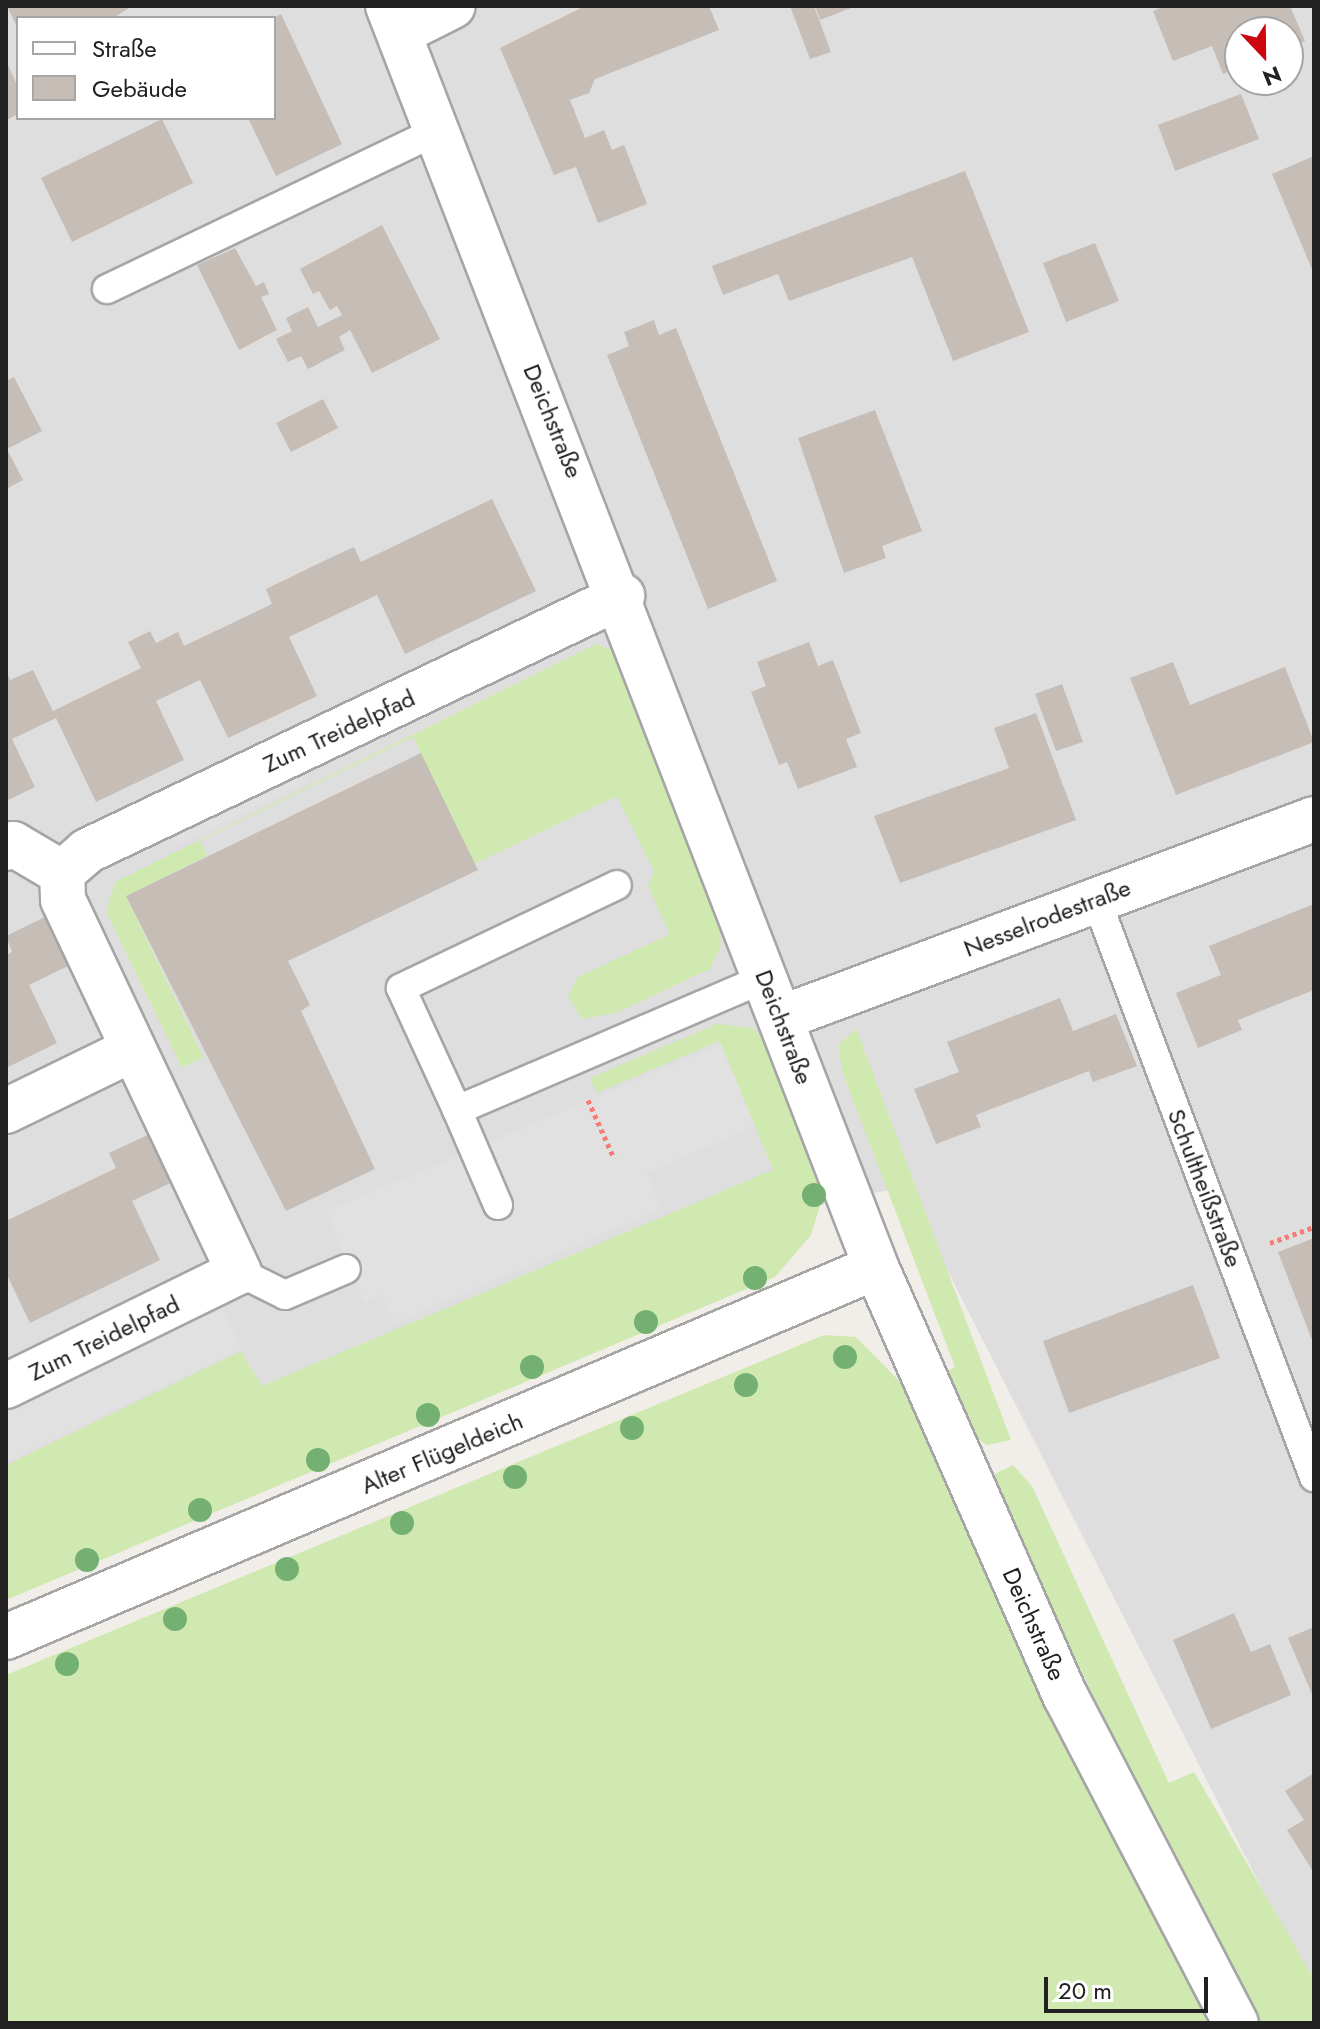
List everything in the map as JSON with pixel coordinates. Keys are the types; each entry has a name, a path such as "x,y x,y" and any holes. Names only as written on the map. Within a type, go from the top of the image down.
{"street":[{"path":"393,19 453,6"},
{"name":"Deichstraße","path":"393,19 622,596 876,1267 1066,1697 1236,2023"},
{"name":"Zum Treidelpfad","path":"62,873 87,851 622,596"},
{"name":"Nesselrodestraße","path":"781,1018 1314,819"},
{"path":"6,848 13,844 62,873 63,899 239,1272"},
{"path":"6,1111 133,1049"},
{"name":"Alter Flügeldeich","path":"6,1637 876,1267"},
{"name":"Zum Treidelpfad","path":"6,1386 239,1272"}],"lane":[{"path":"107,289 437,131"},
{"path":"498,1205 401,988 617,885"},
{"name":"Schultheißstraße","path":"1096,899 1314,1477"},
{"path":"457,1110 765,978"},
{"path":"239,1272 285,1295 346,1269"}],"path":[{"path":"571,1060 614,1158"}],"shaded area":[{"path":"6,6 1314,6 1314,1991 938,1252 912,1185 778,1214 6,1523"},
{"path":"301,768 308,782 175,845 168,832"},
{"path":"721,1044 755,1126 647,1173 661,1209 394,1323 382,1295 364,1302 327,1211"},
{"path":"222,1308 242,1349 6,1463 6,1413"}],"green space":[{"path":"596,644 619,653 719,919 721,945 710,969 616,1013 582,1019 568,996 578,977 670,934 648,887 654,871 617,796 474,864 413,737 200,841 207,856 126,896 203,1057 182,1068 106,912 115,882"},
{"path":"717,1024 753,1028 764,1039 824,1192 811,1235 775,1277 6,1600 6,1465 241,1351 262,1386 773,1170 719,1041 597,1093 590,1078"},
{"path":"856,1028 1011,1440 987,1445 973,1436 948,1371 955,1367 843,1074 838,1046"},
{"path":"824,1335 856,1337 913,1395 1217,2023 6,2023 6,1675"},
{"path":"1013,1465 1032,1486 1169,1783 1194,1772 1314,1979 1314,2023 1260,2023 1156,1831 996,1487 995,1474"}],"building":[{"path":"7,6 132,6 116,16 16,16 16,25"},
{"path":"585,6 709,6 719,30 595,79 589,93 570,100 585,138 604,130 612,150 624,145 647,204 598,223 576,167 554,175 500,48"},
{"path":"790,6 814,6 831,52 810,59"},
{"path":"815,6 856,6 820,20"},
{"path":"1165,6 1290,6 1294,16 1224,16 1223,74 1212,46 1173,61 1153,11"},
{"path":"281,14 342,144 276,176 249,120 276,120 276,17"},
{"path":"6,61 16,83 16,115 6,120"},
{"path":"1242,96 1259,139 1175,171 1158,125"},
{"path":"162,120 193,183 72,242 41,178"},
{"path":"1314,156 1314,274 1272,174"},
{"path":"965,171 1029,332 953,361 912,257 789,301 778,274 723,295 712,266"},
{"path":"382,225 440,339 372,373 350,330 339,337 345,350 308,369 301,356 288,362 276,339 292,331 286,318 308,307 318,327 342,315 337,306 330,310 319,291 313,294 300,269"},
{"path":"1095,243 1119,301 1066,322 1043,263"},
{"path":"235,248 256,286 264,282 269,294 261,297 277,330 239,350 197,265"},
{"path":"654,320 659,335 676,328 777,581 708,609 607,355 629,346 624,332"},
{"path":"14,377 42,431 7,449 23,480 6,489 6,381"},
{"path":"323,399 338,428 291,452 276,423"},
{"path":"875,410 922,531 882,546 886,558 844,573 798,438"},
{"path":"492,499 536,591 405,654 377,595 289,637 317,696 228,738 200,680 156,701 184,760 96,802 56,718 12,739 35,787 6,801 6,671 10,680 33,670 53,711 141,668 128,642 150,631 156,643 178,632 184,646 272,604 266,589 332,557 354,547 361,562"},
{"path":"809,642 818,666 833,660 861,733 846,739 857,767 798,789 787,762 779,765 751,692 766,686 757,662"},
{"path":"1173,662 1190,705 1285,667 1314,742 1176,795 1130,678"},
{"path":"1062,684 1083,742 1056,751 1035,694"},
{"path":"1036,713 1076,820 900,883 874,816 1009,768 994,728"},
{"path":"421,753 478,870 288,961 310,1005 301,1011 375,1169 286,1211 126,896"},
{"path":"1314,904 1314,990 1238,1020 1242,1030 1198,1048 1176,993 1221,975 1209,946"},
{"path":"49,915 72,964 29,985 57,1043 6,1068 6,955 12,952 6,936"},
{"path":"1060,998 1073,1031 1116,1014 1137,1066 1093,1082 1089,1071 976,1115 981,1127 936,1144 914,1089 959,1072 947,1042"},
{"path":"154,1132 177,1180 132,1201 160,1260 30,1323 6,1273 6,1221 116,1168 109,1153"},
{"path":"1314,1238 1314,1345 1278,1252"},
{"path":"1193,1285 1220,1358 1069,1413 1043,1341"},
{"path":"1234,1613 1251,1652 1270,1644 1291,1695 1211,1729 1173,1640"},
{"path":"1314,1627 1314,1699 1288,1638"},
{"path":"1314,1773 1314,1873 1287,1830 1304,1820 1285,1791"}]}
